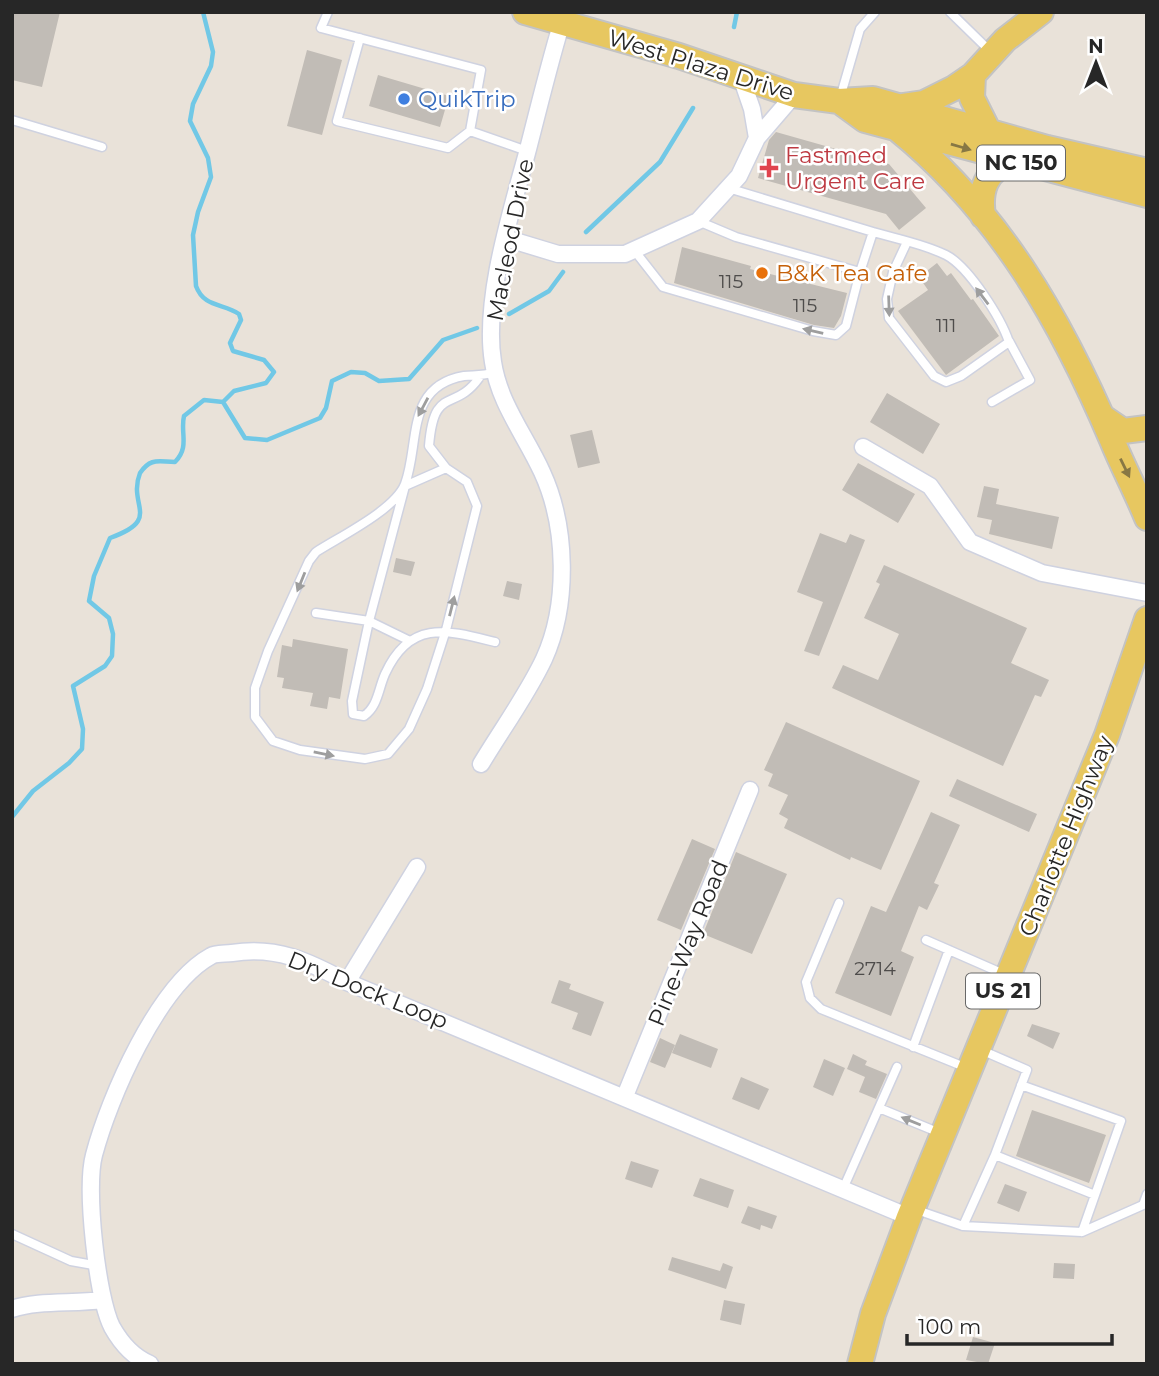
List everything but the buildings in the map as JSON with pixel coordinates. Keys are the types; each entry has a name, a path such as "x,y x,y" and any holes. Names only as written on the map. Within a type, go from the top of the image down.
{"main road":[{"name":"West Plaza Drive","path":"525,12 563,17 794,95 839,101 865,120 898,117 989,132 1147,171"},
{"path":"1041,12 992,52 972,75 935,99 898,117 930,159 983,216 1039,290 1104,418 1147,518"},
{"path":"972,75 972,98 989,132"},
{"name":"West Plaza Drive","path":"898,117 1011,161 1147,195"},
{"path":"983,216 985,184 1000,165 1011,161"},
{"path":"1104,418 1123,430 1147,428"},
{"name":"Charlotte Highway","path":"860,1364 873,1314 911,1213 1107,735 1145,631"}],"street":[{"name":"Macleod Drive","path":"481,764 544,657 557,612 561,566 557,519 543,474 503,400 495,372 491,323 505,238 563,17"},
{"path":"741,77 752,108 757,138"},
{"path":"505,238 558,254 625,254 698,221 739,176 757,138 794,95"},
{"path":"863,447 930,486 970,542 1042,573 1147,593"},
{"name":"Pine-Way Road","path":"625,1096 750,790"},
{"path":"347,982 417,867"},
{"name":"Dry Dock Loop","path":"150,1364 125,1347 112,1327 102,1300 91,1199 93,1157 145,1031 181,982 212,956 259,949 309,961 347,982 843,1189 911,1213"},
{"path":"12,1309 30,1303 65,1305 102,1300"}],"lane":[{"path":"839,101 860,29 875,12"},
{"path":"950,12 992,52"},
{"path":"326,13 321,28 360,38 481,70 470,131 448,148 337,121 360,38"},
{"path":"12,120 102,147"},
{"path":"470,131 527,151"},
{"path":"729,188 907,242 946,255 959,264 1003,324 1030,380 992,402"},
{"path":"698,221 736,237 860,272"},
{"path":"635,250 663,287 813,331 836,335 846,326 873,232"},
{"path":"907,242 893,272 887,299 889,318 934,376 946,382 961,376 1009,341"},
{"path":"495,372 479,378 465,376 439,387 420,407 404,486 369,621 352,701 353,714 364,716 373,709 385,674 410,641 427,632 446,630 495,642"},
{"path":"446,468 404,486 377,513 316,552 309,561 268,651 255,688 255,717 273,741 300,750 365,759 388,754 409,729 427,689 446,630 477,506 467,482 446,468 429,446 431,423 438,407 471,390 479,378"},
{"path":"316,614 369,621 410,641"},
{"path":"839,903 806,982 810,998 821,1009 913,1047 1027,1070 995,1155 964,1226"},
{"path":"926,940 1009,976"},
{"path":"913,1047 949,950"},
{"path":"843,1189 897,1067"},
{"path":"1021,1086 1121,1121 1082,1232"},
{"path":"879,1108 943,1134"},
{"path":"995,1155 1095,1195"},
{"path":"911,1213 964,1226 1082,1232 1143,1205 1147,1194"},
{"path":"12,1234 71,1261 99,1266"}],"waterway":[{"path":"203,12 213,52 211,66 193,104 190,121 208,158 211,177 193,235 196,286 209,302 239,314 241,320 230,343 233,351 264,360 274,372 266,383 234,391 223,402"},
{"path":"734,27 737,12"},
{"path":"586,232 660,162 693,108"},
{"path":"509,314 549,291 563,272"},
{"path":"12,817 33,791 69,763 82,749 83,729 73,686 105,666 112,656 113,634 109,618 89,601 94,576 110,538 126,531 139,518 137,484 140,473 152,462 175,462 180,456 184,416 204,400 223,402 245,438 267,440 320,418 326,408 332,381 351,372 365,373 379,381 409,379 443,340 477,328"}],"place":[{"name":"QuikTrip","path":"404,99"},
{"name":"Fastmed Urgent Care","path":"769,168"},
{"name":"B&K Tea Cafe","path":"762,273"}]}
